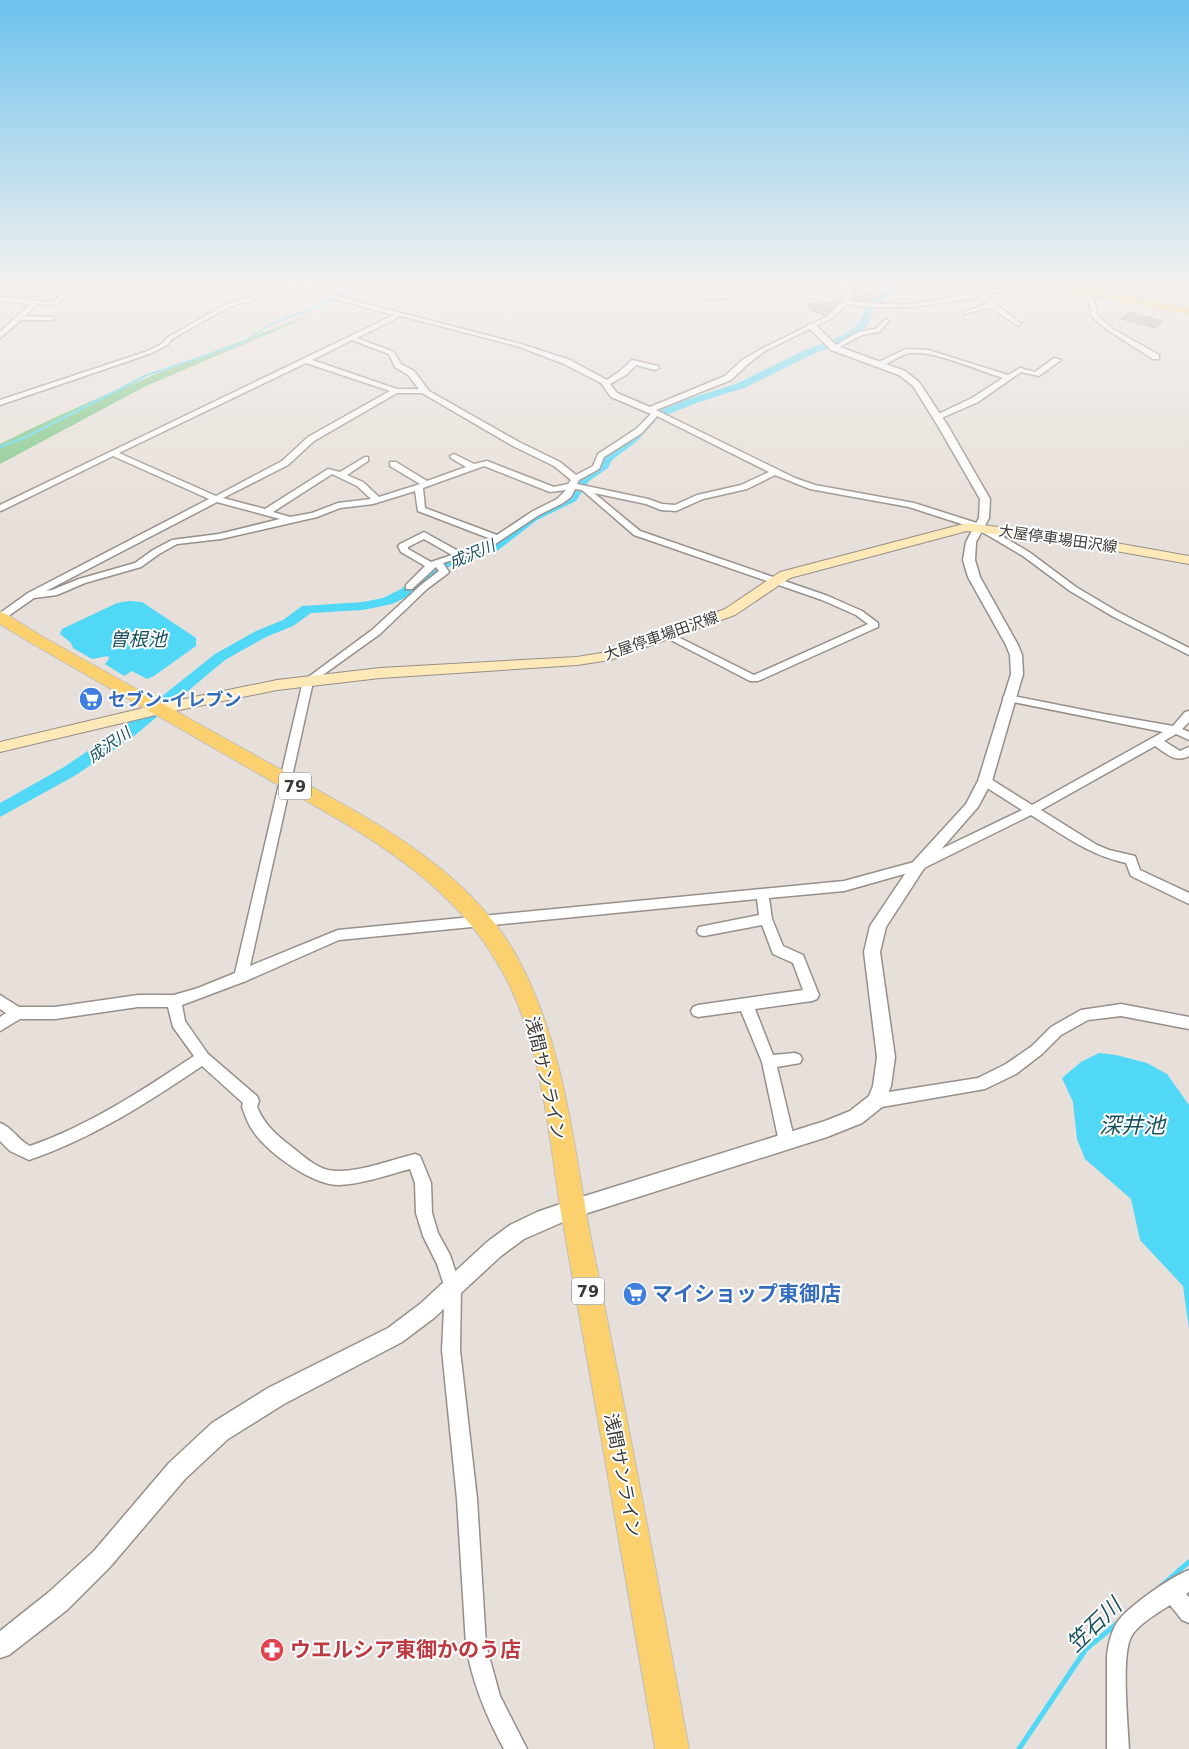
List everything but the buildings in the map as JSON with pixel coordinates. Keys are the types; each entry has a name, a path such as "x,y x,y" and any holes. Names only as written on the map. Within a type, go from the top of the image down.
{"main road":[{"name":"大屋停車場田沢線","path":"0,747 153,709 277,685 380,673 577,661 610,656 730,612 776,580 792,573 967,527 980,527 1099,544 1189,560"},
{"name":"浅間サンライン","path":"0,617 153,709 285,780 399,846 438,877 480,921 515,974 538,1028 548,1069 572,1209 634,1532 672,1749"}],"street":[{"path":"0,403 116,364"},
{"path":"0,508 297,364"},
{"path":"316,364 396,391 424,391"},
{"path":"397,364 411,373 424,391 438,401 516,444 557,464 577,485 637,533 776,580 845,606 874,625 754,679 668,636"},
{"path":"567,364 606,383 614,395 621,399 657,414 792,480 813,486 911,505 980,527 1026,554 1081,594 1115,614 1189,652"},
{"path":"606,383 623,373 633,364"},
{"path":"640,364 655,368"},
{"path":"409,587 438,566 459,555 483,548 536,513 560,501 596,467 602,456 639,431 657,414 728,378 742,364"},
{"path":"876,1102 882,1086 886,1057 872,952 878,926 918,866 971,806 984,781 1008,698 1017,674 1016,655 974,577 969,560 971,542 984,518 985,499 943,426 916,384 902,373 878,364"},
{"path":"967,364 1008,377"},
{"path":"937,418 975,400 1020,370 1036,374 1052,364"},
{"path":"0,617 31,596 284,463 310,439 396,391"},
{"path":"112,453 216,498 240,507 268,511 287,519"},
{"path":"454,456 471,466"},
{"path":"340,475 365,459"},
{"path":"31,596 54,593 82,581 138,564 175,542 221,536 314,514 338,506 377,500 423,486 471,466 484,463 553,490 577,485 648,502 661,507 676,508 700,497 744,487 775,472"},
{"path":"393,464 423,486"},
{"path":"268,511 331,471 360,484 377,500"},
{"path":"423,486 421,509 498,538"},
{"path":"241,976 308,681 376,632 424,587 444,572 438,566 404,550 404,546 424,536 459,555"},
{"path":"1008,698 1104,718 1175,730 1189,736"},
{"path":"0,1001 16,1013 55,1013 138,1001 174,1001 201,993 338,935 844,886 918,866 1032,810 1175,730 1189,715"},
{"path":"1156,741 1179,756 1189,750"},
{"path":"984,781 1093,848 1108,854 1131,859 1135,873 1189,899"},
{"path":"698,1011 812,995 798,958 778,950 766,919 762,893"},
{"path":"704,931 766,919"},
{"path":"174,1001 178,1023 204,1058 252,1101 250,1107 258,1126 274,1143 326,1177 352,1176 415,1160 423,1183 424,1213 431,1236 444,1261 453,1288 451,1350 453,1381 467,1499 479,1669 486,1692 496,1714 516,1749"},
{"path":"746,1005 769,1062 787,1142"},
{"path":"0,1646 58,1601 102,1559 177,1471 220,1431 276,1396 395,1335 427,1311 494,1249 517,1232 544,1219 572,1209 827,1129 856,1117 876,1102 980,1084 1011,1069 1037,1050 1056,1032 1086,1014 1120,1010 1189,1023"},
{"path":"0,1025 16,1013"},
{"path":"0,1130 15,1146 29,1152 55,1145 121,1112 204,1058"},
{"path":"769,1062 795,1059"},
{"path":"1118,1749 1118,1652 1122,1632 1134,1620 1189,1580"},
{"path":"1172,1592 1189,1613"}],"green space":[{"path":"183,364 199,364 146,386 0,464 0,444 121,388"}],"water":[{"name":"曽根池","path":"129,601 142,602 196,638 196,646 147,679 132,671 124,676 105,664 109,659 108,656 92,659 73,648 71,643 60,634 62,629 117,603"},
{"name":"深井池","path":"1099,1053 1116,1055 1147,1063 1167,1074 1189,1105 1189,1329 1183,1286 1140,1240 1131,1199 1085,1159 1077,1139 1073,1102 1062,1078 1081,1062"}],"waterway":[{"path":"0,447 28,436 147,375 181,364"},
{"name":"成沢川","path":"0,811 70,771 128,732 220,657 261,634 288,623 307,609 363,606 387,601 406,592 435,568 450,561 492,548 532,517 571,498 584,478 604,465 606,458 632,439 653,417 692,401 740,386 785,364"},
{"name":"笠石川","path":"1159,1588 1189,1562"},
{"name":"笠石川","path":"1019,1749 1086,1649 1120,1621"}],"place":[{"name":"セブン-イレブン","path":"91,699"},
{"name":"マイショップ東御店","path":"635,1294"},
{"name":"ウエルシア東御かのう店","path":"272,1650"}]}
